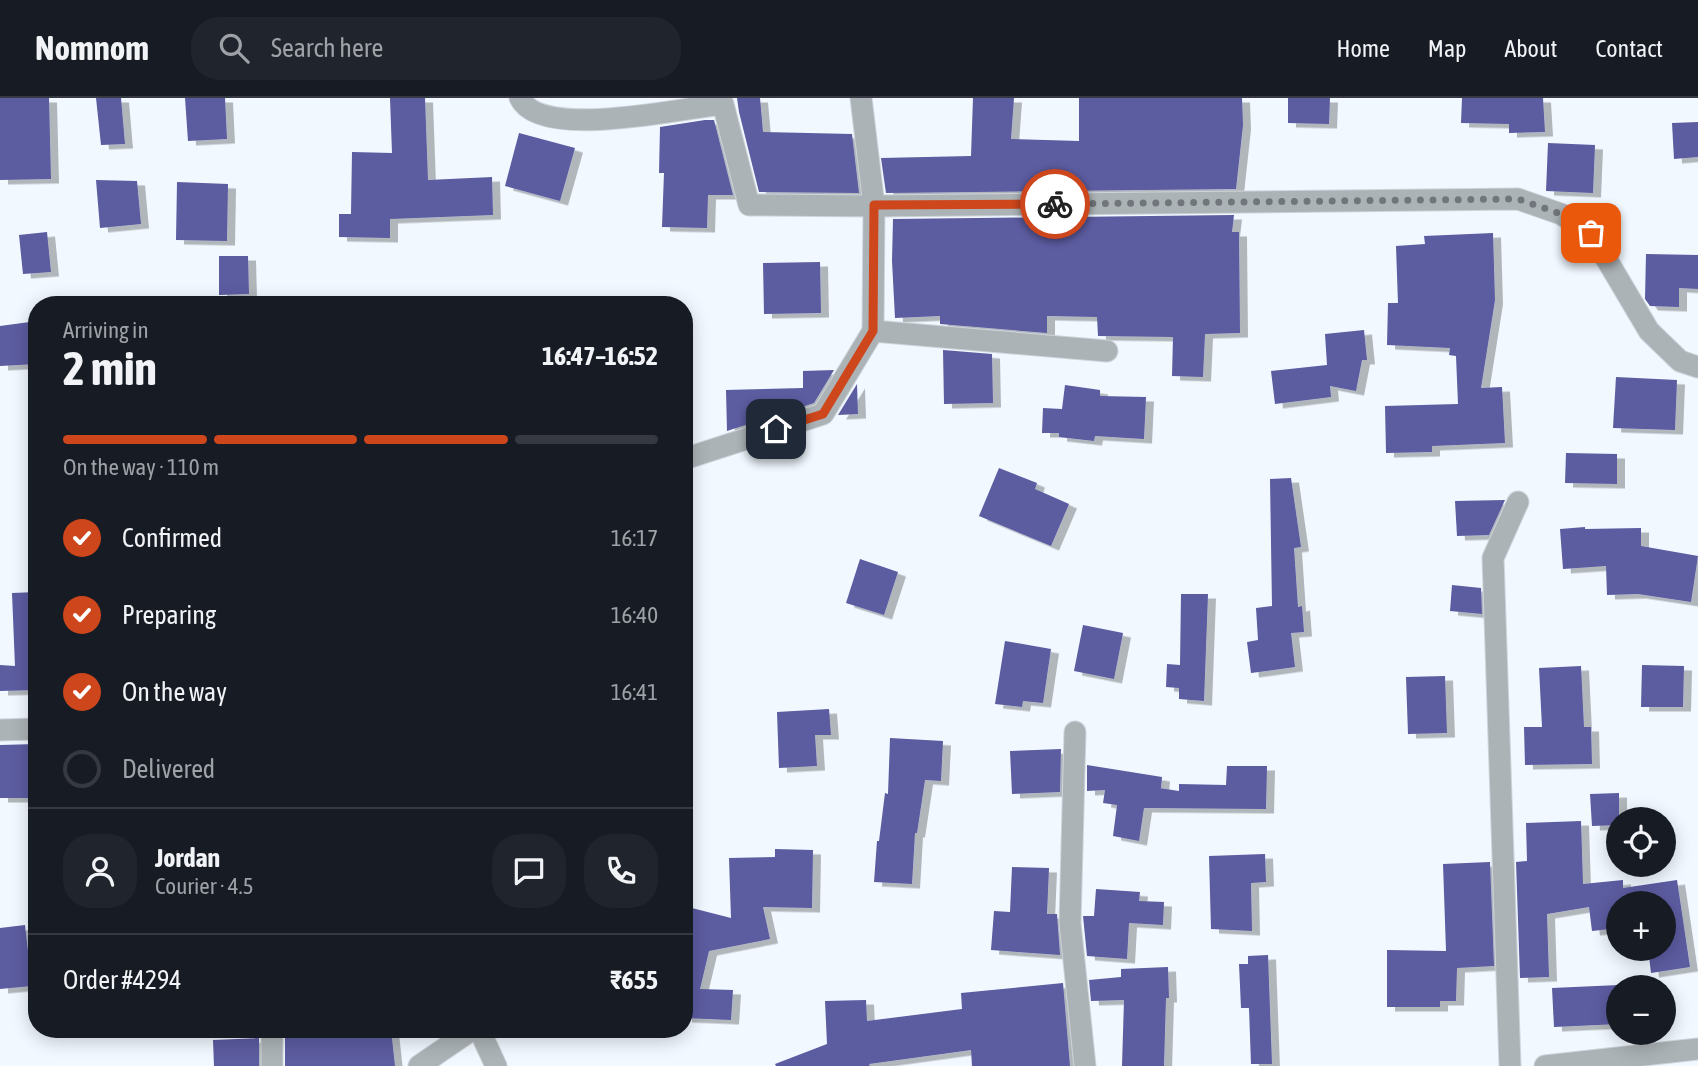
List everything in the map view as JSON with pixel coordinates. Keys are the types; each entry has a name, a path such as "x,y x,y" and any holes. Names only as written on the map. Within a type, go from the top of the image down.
{"street":[{"path":"520,98 532,112 553,118 592,120 723,104 749,205 1518,199 1561,214 1591,233 1649,331 1680,360 1698,368"},
{"path":"693,456 823,414 873,331 874,205 861,98"},
{"path":"873,331 1107,351"},
{"path":"1510,1066 1493,558 1518,502"},
{"path":"0,730 28,729"},
{"path":"1075,732 1070,923 1085,1066"},
{"path":"272,1038 272,1066"},
{"path":"419,1066 460,1038"},
{"path":"483,1038 496,1066"},
{"path":"1545,1066 1698,1049"}],"building":[{"path":"0,98 49,98 51,179 0,180"},
{"path":"96,98 121,98 125,144 101,145"},
{"path":"185,98 225,98 227,139 188,141"},
{"path":"390,98 425,98 428,180 492,177 493,215 390,219 390,238 339,237 339,214 351,214 352,152 392,153"},
{"path":"737,98 760,98 763,132 852,134 859,193 759,192"},
{"path":"973,98 1014,98 1011,139 1079,141 1079,98 1242,98 1243,125 1236,189 886,193 881,158 971,156"},
{"path":"1288,98 1330,98 1329,124 1288,123"},
{"path":"1462,98 1543,98 1545,132 1509,133 1509,124 1461,123"},
{"path":"714,120 733,195 708,195 707,228 662,227 664,173 659,173 660,127"},
{"path":"1698,122 1698,157 1674,159 1672,123"},
{"path":"519,133 575,148 560,201 505,186"},
{"path":"1548,143 1595,145 1593,193 1546,191"},
{"path":"96,180 137,181 141,224 100,228"},
{"path":"177,182 228,184 227,241 176,240"},
{"path":"1234,215 1232,232 1239,232 1240,333 1205,334 1203,377 1172,376 1173,337 1098,336 1097,317 1047,316 1047,333 940,324 940,316 895,318 893,219"},
{"path":"47,232 51,272 23,274 19,235"},
{"path":"1493,233 1495,300 1481,388 1502,387 1505,443 1432,446 1432,452 1386,453 1385,406 1458,404 1456,356 1449,355 1450,348 1387,345 1388,303 1398,303 1396,246 1425,244 1424,236"},
{"path":"1646,254 1698,255 1698,289 1679,288 1679,307 1650,306 1645,299"},
{"path":"219,256 248,256 249,294 219,295"},
{"path":"820,262 821,313 764,314 763,263"},
{"path":"28,322 28,364 0,366 0,326"},
{"path":"1364,330 1367,360 1362,360 1356,391 1330,386 1331,397 1275,404 1271,371 1327,365 1325,334"},
{"path":"943,350 992,354 993,403 944,404"},
{"path":"834,370 814,403 727,431 726,390 803,388 803,371"},
{"path":"1616,377 1677,380 1675,430 1613,428"},
{"path":"857,384 858,414 838,415"},
{"path":"1065,385 1100,390 1100,396 1146,397 1144,439 1095,436 1094,441 1059,437 1059,433 1042,433 1043,408 1062,409"},
{"path":"1566,453 1617,454 1617,484 1565,483"},
{"path":"999,468 1037,483 1035,489 1069,504 1051,546 979,516"},
{"path":"1291,478 1301,547 1294,548 1298,607 1302,606 1304,632 1291,633 1295,667 1251,673 1247,642 1258,640 1256,608 1272,606 1270,479"},
{"path":"1505,500 1489,535 1457,536 1455,501"},
{"path":"1641,528 1641,546 1698,556 1691,602 1638,594 1607,595 1606,566 1563,569 1560,529"},
{"path":"860,559 898,572 884,615 846,603"},
{"path":"1452,585 1481,588 1482,614 1450,611"},
{"path":"28,592 28,690 0,691 0,665 15,666 12,593"},
{"path":"1181,594 1208,594 1204,701 1179,699 1179,688 1166,687 1167,664 1180,665"},
{"path":"1083,625 1123,633 1114,679 1074,671"},
{"path":"1005,641 1051,649 1043,703 1023,701 1022,707 995,704"},
{"path":"1642,665 1684,666 1683,707 1641,707"},
{"path":"1581,666 1584,727 1591,727 1592,764 1525,765 1524,727 1542,727 1539,668"},
{"path":"1445,676 1447,733 1408,734 1406,677"},
{"path":"829,709 831,735 815,735 817,766 779,768 777,712"},
{"path":"890,738 943,741 941,781 925,780 915,833 912,884 874,882 877,841 885,793 888,794"},
{"path":"28,744 28,798 0,798 0,745"},
{"path":"1061,749 1060,792 1012,794 1010,751"},
{"path":"1087,765 1162,777 1159,788 1179,791 1179,784 1226,785 1227,766 1267,766 1266,809 1144,808 1139,841 1113,836 1117,805 1103,803 1105,790 1087,791"},
{"path":"1619,793 1619,807 1606,807 1606,825 1592,826 1590,794"},
{"path":"1581,821 1583,884 1623,880 1623,888 1677,880 1690,967 1651,973 1650,961 1676,961 1676,891 1606,891 1606,929 1592,931 1589,907 1547,914 1549,977 1520,978 1516,862 1527,861 1526,823"},
{"path":"775,849 813,850 812,908 763,907 770,939 709,951 700,989 733,990 731,1020 693,1018 693,908 731,918 729,858 775,857"},
{"path":"1265,854 1266,882 1251,883 1252,931 1211,929 1209,856"},
{"path":"1490,862 1494,966 1457,968 1456,1001 1440,1001 1440,1007 1387,1007 1387,950 1446,951 1443,864"},
{"path":"1012,867 1049,868 1047,914 1057,914 1060,955 991,950 994,911 1010,912"},
{"path":"1096,889 1140,892 1139,901 1164,902 1163,925 1129,923 1127,959 1087,956 1083,916 1094,916"},
{"path":"25,925 28,986 0,989 0,928"},
{"path":"1268,955 1272,1064 1251,1064 1249,1008 1241,1008 1239,964 1248,964 1248,956"},
{"path":"1168,967 1169,998 1166,998 1164,1066 1122,1066 1124,1000 1091,1001 1089,980 1121,977 1121,969"},
{"path":"1063,983 1070,1066 972,1066 971,1050 869,1064 870,1066 775,1064 827,1044 825,1001 866,1000 867,1021 962,1009 961,993"},
{"path":"1606,986 1606,1025 1554,1027 1552,988"},
{"path":"259,1038 259,1066 214,1066 213,1040"},
{"path":"285,1038 392,1038 395,1066 285,1066"}],"way so far":[{"path":"1055,204 1518,199 1561,214 1591,233"}],"route":[{"path":"776,429 823,414 873,331 874,205 1055,204"}]}
